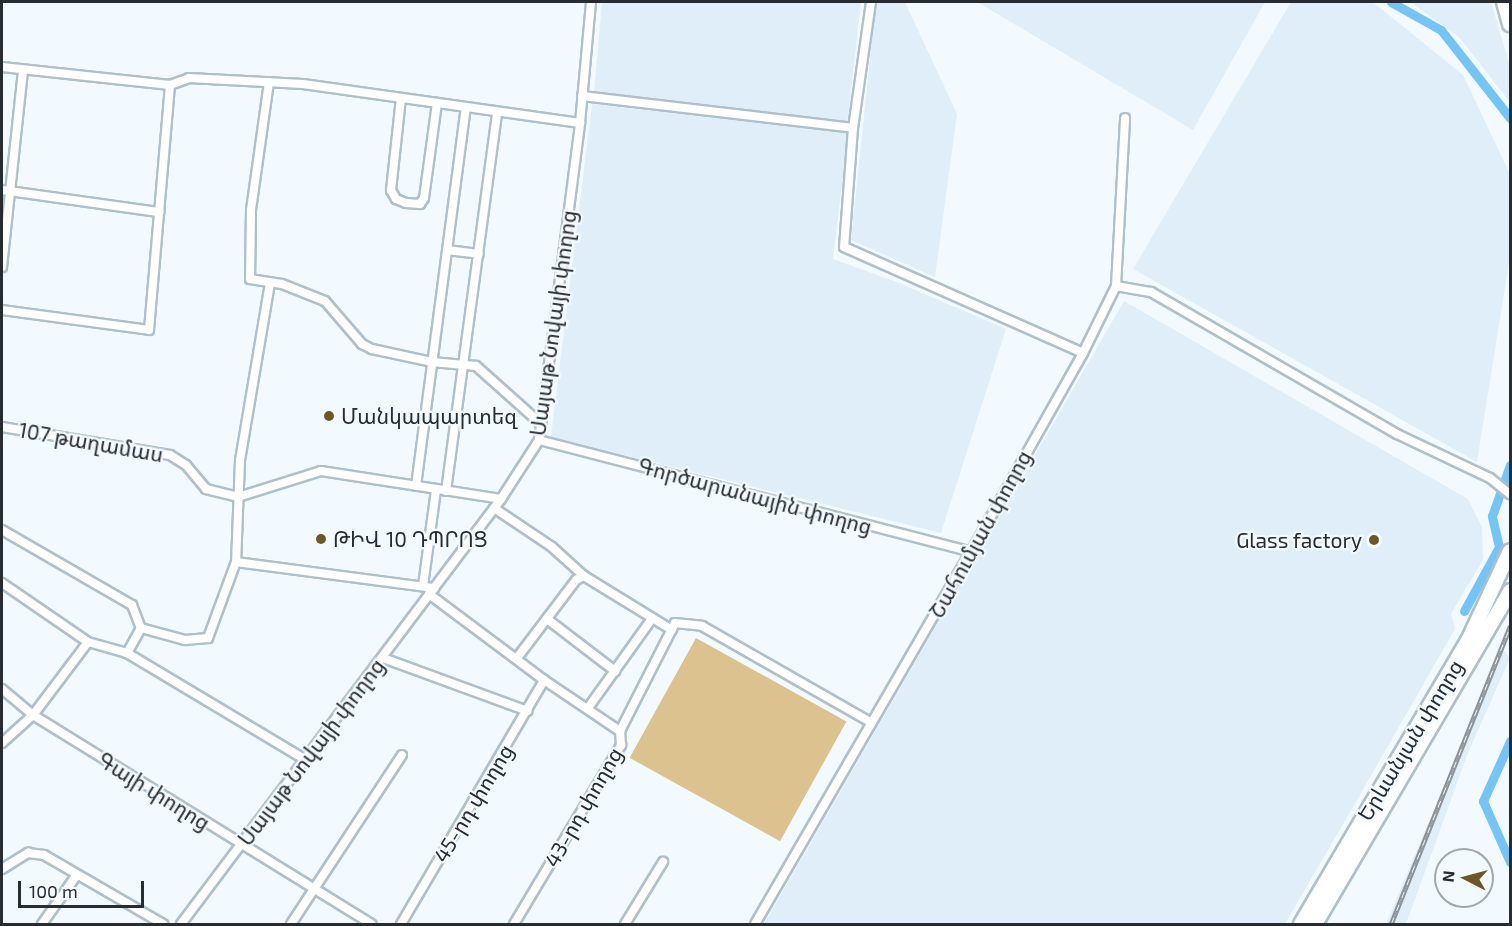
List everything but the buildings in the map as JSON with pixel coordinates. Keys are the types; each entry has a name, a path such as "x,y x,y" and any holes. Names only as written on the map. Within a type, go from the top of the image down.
{"highway":[{"path":"1504,2 1510,24"},
{"name":"Երևանյան փողոց","path":"1316,924 1430,718 1510,551"},
{"name":"Երևանյան փողոց","path":"1301,924 1510,591"}],"street":[{"name":"Սայաթ Նովայի փողոց","path":"181,924 501,499 539,440 580,123 591,2"},
{"path":"871,2 853,128 844,248 1083,353"},
{"path":"2,67 170,85 189,78 270,82 580,123"},
{"path":"2,267 6,190 23,70"},
{"path":"270,82 248,248 250,279 325,301 362,344 432,362 476,366 490,375 541,424"},
{"path":"2,310 149,330 170,85"},
{"path":"582,96 853,128"},
{"path":"401,98 391,190 396,200 406,203 420,204 424,198 436,103"},
{"path":"417,486 466,107"},
{"path":"446,491 497,112"},
{"name":"Շահումյան փողոց","path":"755,924 870,722 972,552 1083,353 1116,286 1125,118"},
{"path":"6,190 159,212"},
{"path":"447,250 478,254"},
{"path":"141,628 185,640 208,638 236,562 240,460 270,283"},
{"path":"1116,286 1151,292 1397,434 1495,482 1509,492"},
{"name":"107 թաղամաս","path":"2,427 170,455 186,465 206,489 238,497"},
{"name":"Գործարանային փողոց","path":"539,440 972,552"},
{"path":"238,497 321,471 501,499"},
{"path":"423,586 436,490"},
{"path":"494,508 552,548 584,576 651,620 674,627 702,626 870,722"},
{"path":"2,530 132,605 141,628"},
{"path":"236,562 423,586 544,680 620,731"},
{"path":"517,658 576,580 584,576"},
{"path":"2,583 88,642 127,653 304,759"},
{"path":"547,619 615,670"},
{"path":"588,708 651,620"},
{"name":"43-րդ փողոց","path":"514,924 621,745 620,731 674,627"},
{"path":"127,653 141,628"},
{"path":"2,743 33,715 88,642"},
{"path":"382,658 528,711"},
{"name":"45-րդ փողոց","path":"401,924 528,711 544,680"},
{"name":"Գայի փողոց","path":"2,689 33,715 313,891 372,924"},
{"path":"291,924 402,754"},
{"path":"2,869 35,853 163,924"},
{"path":"625,924 663,862"},
{"path":"42,924 76,876"}],"shaded area":[{"path":"602,2 861,2 847,124 594,92"},
{"path":"876,2 905,2 957,114 935,277 851,240"},
{"path":"977,2 1265,2 1193,130"},
{"path":"1291,2 1373,2 1463,75 1510,174 1510,256 1477,462 1133,269"},
{"path":"1410,2 1491,2 1510,66 1510,102 1459,37"},
{"path":"592,104 848,133 833,259 897,282 1006,329 941,533 551,437"},
{"path":"1124,301 1468,499 1482,527 1483,560 1451,614 1455,629 1353,807 1285,924 764,924"},
{"path":"696,638 846,721 780,841 630,758"},
{"path":"1502,648 1510,658 1468,753 1406,924 1386,924"}],"waterway":[{"path":"1391,2 1441,30 1510,118"},
{"path":"1464,611 1499,547 1492,516 1510,465"},
{"path":"1510,741 1483,801 1510,862"}],"railway":[{"path":"1391,924 1510,626"}],"place":[{"name":"Մանկապարտեզ","path":"329,416"},
{"name":"ԹԻՎ 10 ԴՊՐՈՑ","path":"321,539"},
{"name":"Glass factory","path":"1374,540"}]}
